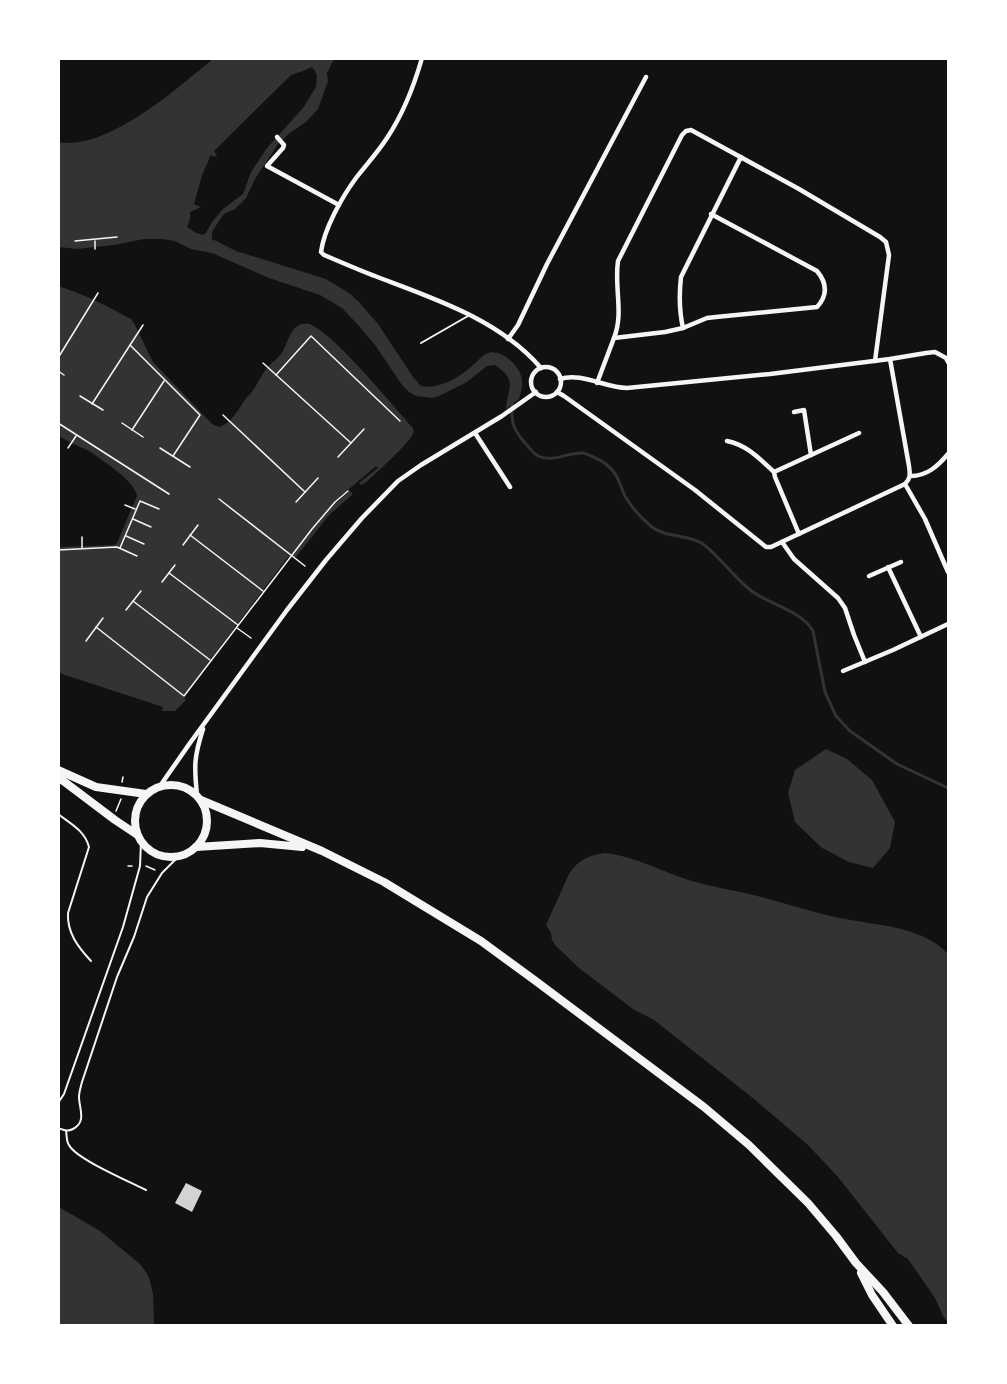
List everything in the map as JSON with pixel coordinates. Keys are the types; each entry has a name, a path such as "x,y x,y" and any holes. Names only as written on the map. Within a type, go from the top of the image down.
{"main road":[{"path":"58,770 96,787 146,794"},
{"path":"58,777 139,838 153,853 170,858 178,857 196,847 202,839 206,830 206,810 199,798 189,789 180,785 160,786 146,794 139,803 134,824 139,838"},
{"path":"199,798 321,851 384,882 481,941 561,999 704,1107 749,1145 808,1203 856,1263 884,1292 909,1326"},
{"path":"196,847 260,843 321,851"},
{"path":"856,1263 872,1295 893,1326"}],"street":[{"path":"422,58 405,105 394,127 339,205 328,228 321,252 470,315 514,342 541,368 552,368 557,371 561,379 557,392 546,396 536,392 533,387 533,376 541,368"},
{"path":"508,339 518,326 547,264 646,77"},
{"path":"597,383 618,328 620,312 616,278 618,261 682,135 691,129 886,242 889,255 875,361"},
{"path":"279,139 284,145 283,148 267,166 339,205"},
{"path":"683,328 679,292 681,277 741,157"},
{"path":"614,338 665,332 683,328 707,318 817,307 820,304 825,291 825,283 817,271 711,214"},
{"path":"561,379 572,377 616,388 627,388 770,374 934,352 946,358 948,362"},
{"path":"557,392 653,458 766,547 771,547 905,484 909,480 890,359"},
{"path":"160,786 287,610 362,518 398,481 536,392"},
{"path":"794,412 804,410 811,455"},
{"path":"475,433 510,487"},
{"path":"774,472 859,433"},
{"path":"727,441 738,443 748,449 774,472 799,534"},
{"path":"910,476 923,475 948,454"},
{"path":"905,484 925,519 948,572"},
{"path":"782,542 794,558 838,598 845,608 865,662"},
{"path":"868,576 901,562"},
{"path":"888,567 921,637"},
{"path":"843,670 948,624"},
{"path":"199,798 195,759 205,724"}],"lane":[{"path":"421,343 470,315"},
{"path":"58,814 82,832 87,839 88,847 68,913 67,924 81,951 91,961"},
{"path":"58,1103 64,1094 123,927 140,866 139,838"},
{"path":"58,1128 71,1130 81,1122 79,1095 82,1082 117,978 147,897 162,873 178,857"},
{"path":"66,1131 67,1143 82,1158 146,1190"}],"path":[{"path":"75,241 117,237"},
{"path":"95,239 96,249"},
{"path":"58,358 98,293"},
{"path":"92,404 143,325"},
{"path":"276,375 311,336 400,421"},
{"path":"130,345 200,415 173,456"},
{"path":"263,363 351,443"},
{"path":"58,371 64,375"},
{"path":"132,430 165,380"},
{"path":"80,396 103,411"},
{"path":"223,415 305,492"},
{"path":"58,423 169,494"},
{"path":"122,423 143,437"},
{"path":"339,457 364,429"},
{"path":"68,448 77,435"},
{"path":"160,448 190,467"},
{"path":"296,502 318,478"},
{"path":"96,627 184,696 292,555 335,502 348,491"},
{"path":"219,499 304,566"},
{"path":"119,548 140,501 159,509"},
{"path":"125,505 136,510"},
{"path":"133,518 151,527"},
{"path":"183,545 198,525"},
{"path":"190,535 264,592"},
{"path":"125,536 144,544"},
{"path":"82,537 82,549"},
{"path":"58,550 117,547 137,556"},
{"path":"162,582 175,565"},
{"path":"169,573 251,638"},
{"path":"126,610 141,591"},
{"path":"133,601 211,660"},
{"path":"86,641 103,618"},
{"path":"115,812 121,799"},
{"path":"146,866 159,871"}],"shaded area":[{"path":"213,59 334,59 327,73 328,81 318,109 306,122 278,144 255,179 246,198 235,209 224,214 212,232 212,239 236,251 326,279 349,293 378,324 421,386 428,387 448,382 491,352 507,358 519,371 522,388 519,399 506,409 509,380 507,375 495,365 487,366 467,382 439,396 433,398 416,396 402,385 375,345 342,308 320,295 269,278 212,253 191,249 175,241 163,239 144,239 77,249 59,247 58,142 78,142 98,137 120,127 141,115","holes":["312,67 315,71 316,87 303,108 267,148 251,172 243,194 223,209 203,235 187,227 190,212 201,207 194,204 202,175 211,155 214,157 217,155 214,151 291,75"]},
{"path":"58,286 131,319 153,362 212,424 219,427 233,417 265,371 281,353 294,329 299,325 309,324 347,354 413,428 411,437 384,466 361,485 359,483 378,468 376,466 335,501 337,502 350,491 353,494 329,515 295,558 292,555 288,557 183,696 186,700 175,711 162,711 163,707 59,673 59,547 114,545 117,543 137,496 130,484 109,465 89,451 59,436"},
{"path":"826,749 847,759 872,780 895,822 890,848 873,868 849,862 822,848 795,822 788,793 795,770"},
{"path":"605,853 638,861 698,883 758,896 811,911 915,933 938,945 948,954 948,1323 935,1298 908,1259 898,1253 838,1177 808,1145 654,1020 633,1009 579,968 555,945 546,925 569,874 584,859"},
{"path":"59,1207 100,1231 141,1265 149,1277 153,1294 154,1325 59,1325"}],"building":[{"path":"186,1183 202,1191 192,1212 175,1203"}],"waterway":[{"path":"512,401 512,419 515,428 536,455 555,458 583,453 602,462 611,468 631,505 652,527 664,533 703,544 749,589 800,617 813,631 825,692 836,716 850,731 897,764 948,788"}]}
